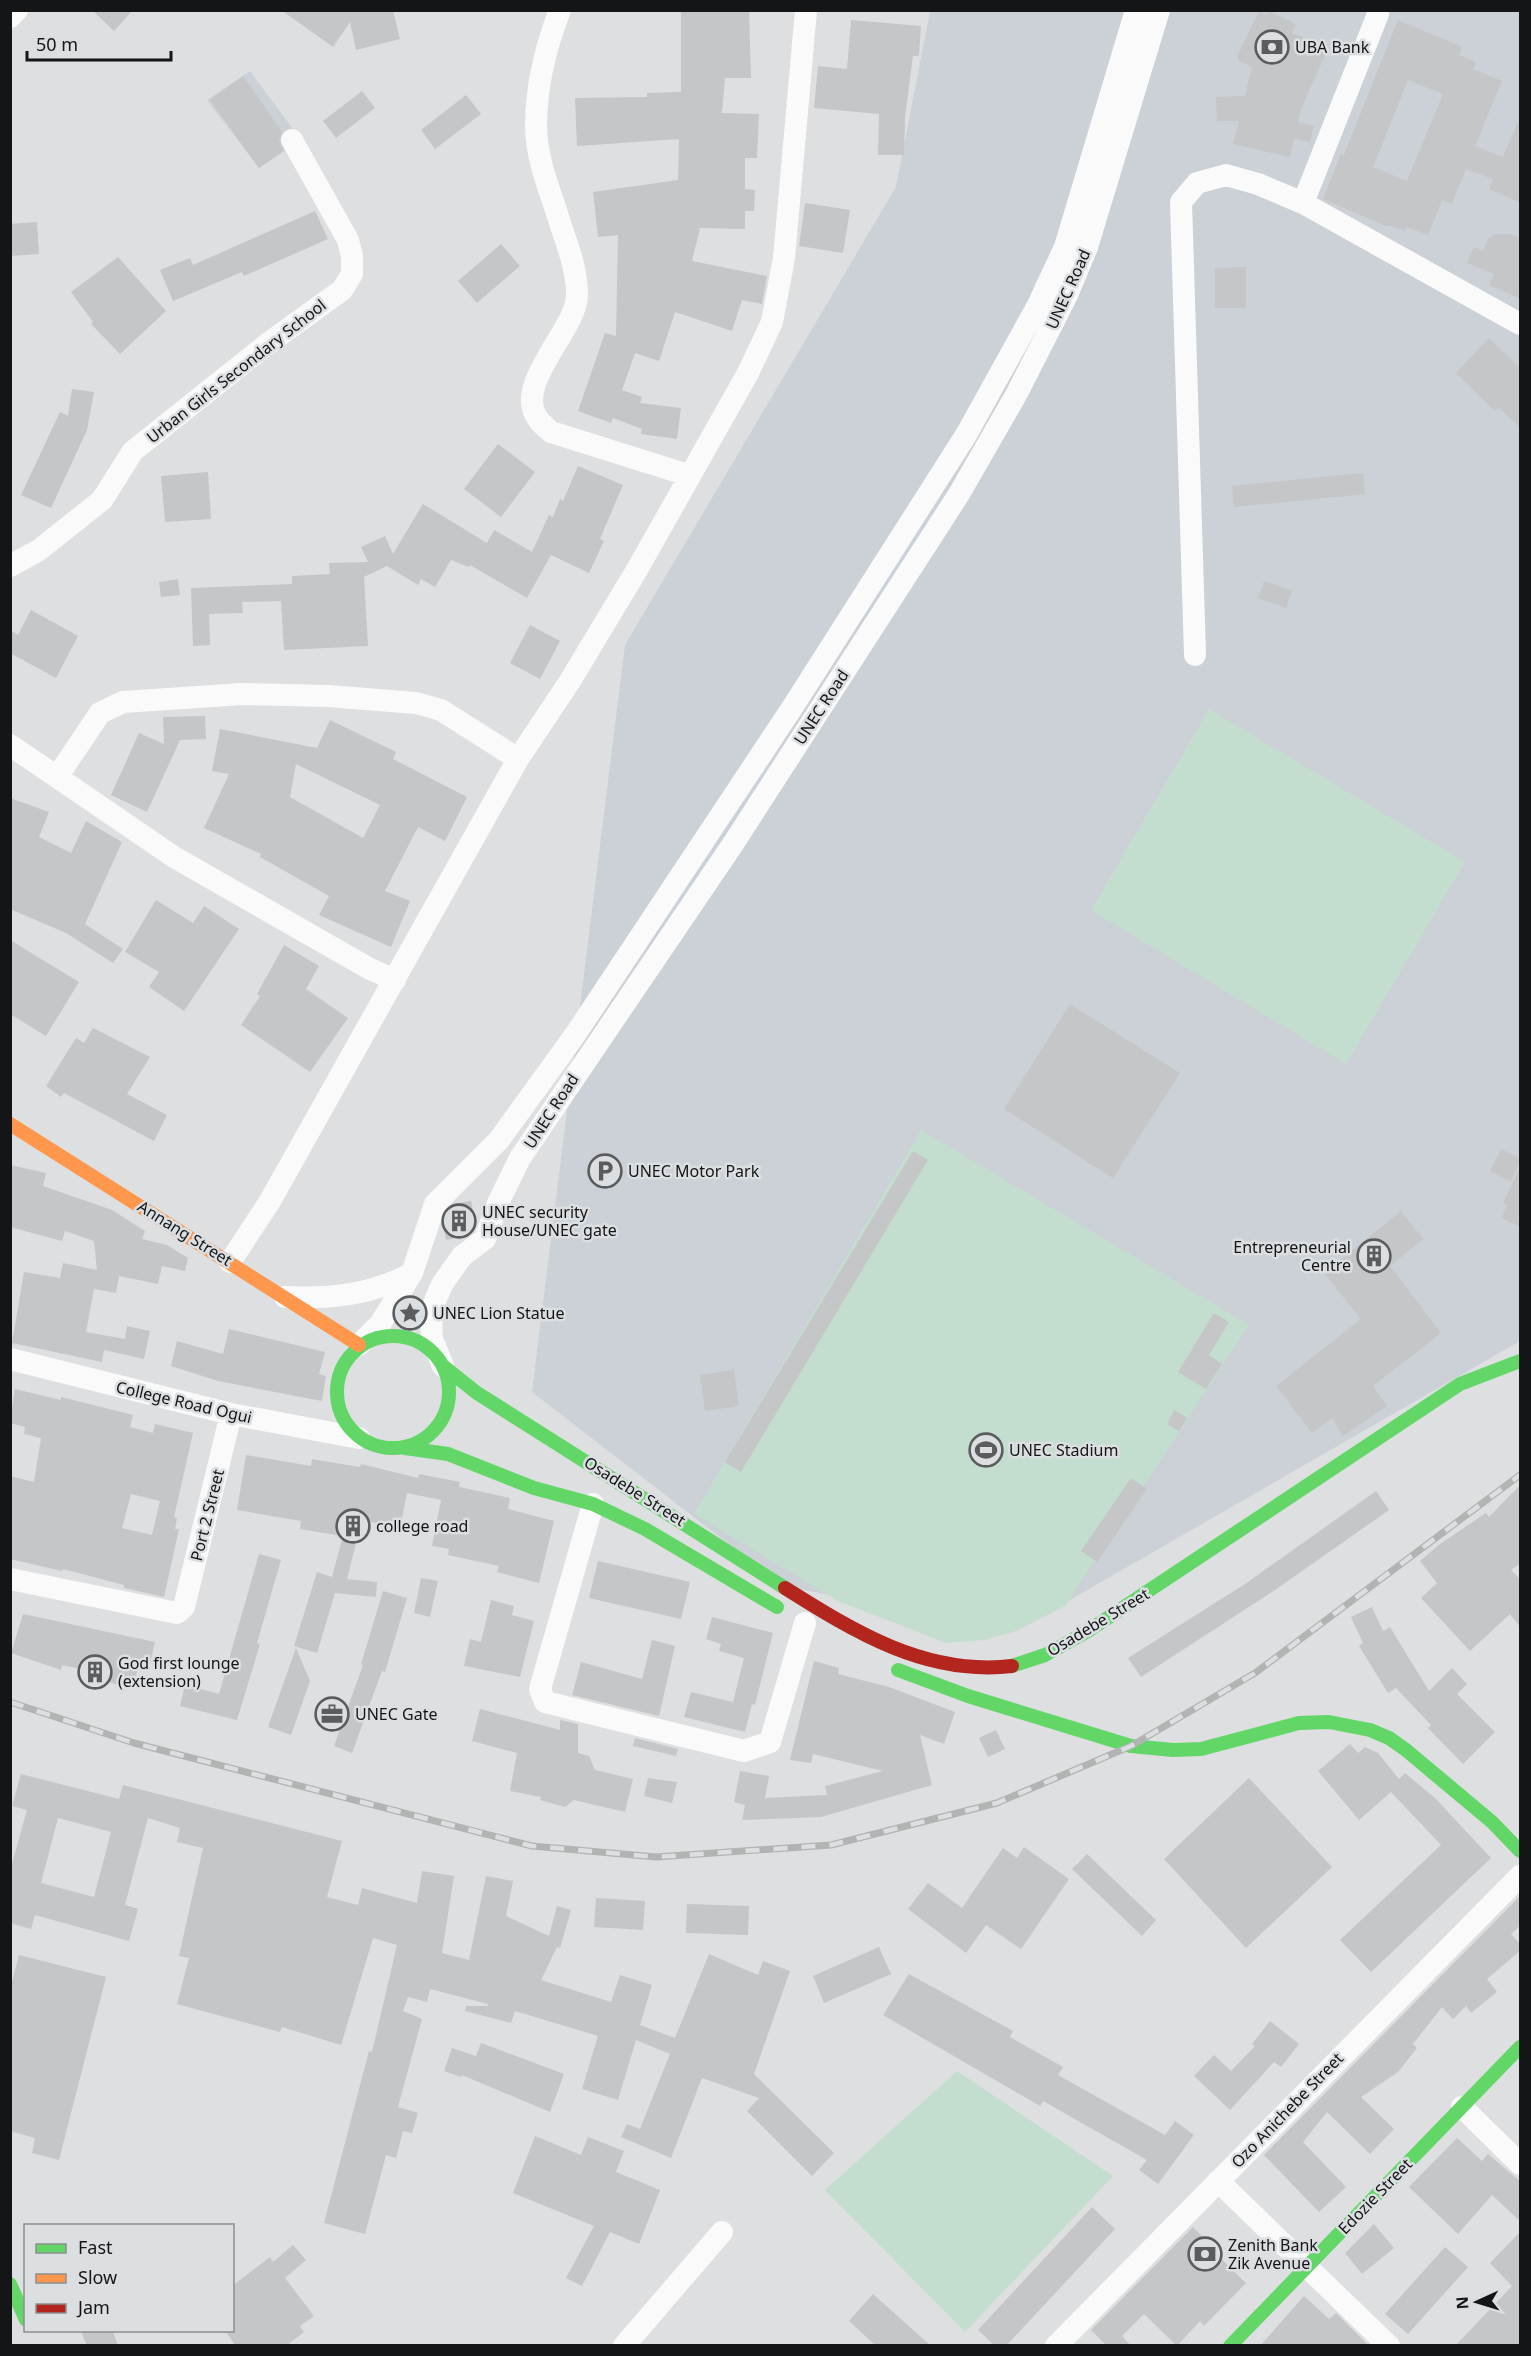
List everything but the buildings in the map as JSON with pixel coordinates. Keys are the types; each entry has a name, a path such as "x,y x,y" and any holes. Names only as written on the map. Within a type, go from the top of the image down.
{"main road":[{"name":"Annang Street","path":"10,1124 359,1345"},
{"path":"385,1335 403,1336 419,1341 433,1352 443,1366 449,1381 450,1398 445,1416 435,1430 421,1441 405,1448 388,1449 359,1438 348,1427 340,1412 337,1396 338,1379 344,1363 359,1345 385,1335"},
{"name":"Osadebe Street","path":"890,1667 988,1685 1088,1631 1460,1384 1521,1361"},
{"name":"Osadebe Street","path":"443,1366 477,1393 844,1625 892,1649 923,1660 964,1668 988,1685 1131,1746 1173,1750 1201,1749 1299,1723 1329,1722 1370,1730 1389,1738 1406,1750 1492,1822 1521,1851"},
{"name":"Osadebe Street","path":"405,1448 448,1454 534,1488 593,1504 645,1529 800,1620"},
{"name":"Edozie Street","path":"1230,2346 1521,2047"},
{"path":"10,2284 24,2316"}],"street":[{"path":"10,17 17,10"},
{"path":"560,10 543,62 536,126 547,181 575,275 578,297 573,314 543,365 532,397 537,418 551,432 688,475"},
{"path":"230,1262 270,1201 518,759 570,681 638,568 688,475 748,373 772,322 784,258 806,10"},
{"name":"UNEC Road","path":"359,1345 380,1324 412,1273 435,1204 499,1140 576,1035 964,438 1038,305 1065,247 1136,10"},
{"name":"UNEC Road","path":"443,1366 432,1339 431,1315 443,1283 462,1256 485,1239 498,1203 520,1158 733,844 959,494 1016,394 1061,307 1087,247 1159,10"},
{"path":"1303,203 1378,14"},
{"name":"Urban Girls Secondary School","path":"10,566 39,550 102,500 133,451 266,345 342,290 352,274 352,256 348,240 292,140"},
{"path":"1194,655 1181,202 1197,183 1226,175 1258,184 1303,203 1521,324"},
{"path":"57,777 100,713 123,702 242,694 328,696 416,703 441,710 518,759"},
{"path":"10,746 174,857 370,969 395,980"},
{"path":"713,827 733,844"},
{"path":"285,1297 352,1294 398,1281 412,1273"},
{"name":"College Road Ogui","path":"10,1359 231,1414 359,1438"},
{"name":"Port 2 Street","path":"10,1579 177,1613 184,1608 231,1414"},
{"name":"Osadebe Street","path":"593,1504 540,1689 545,1702 744,1751 754,1750 770,1742 800,1620"},
{"name":"Ozo Anichebe Street","path":"1056,2346 1521,1876"},
{"path":"1462,2107 1521,2164"},
{"path":"1218,2181 1308,2265 1389,2346"},
{"path":"624,2346 722,2232"}],"shaded area":[{"path":"930,11 1520,11 1520,1341 1016,1631 783,1586 532,1392 625,645 896,187"},
{"path":"250,71 301,140 259,168 207,100"}],"green space":[{"path":"1209,709 1465,862 1346,1064 1091,910"},
{"path":"921,1130 1249,1325 1065,1606 1016,1631 984,1640 946,1643 838,1601 694,1514"},
{"path":"957,2071 1113,2176 965,2332 825,2190"}],"railway":[{"path":"10,1702 134,1743 532,1846 656,1857 831,1845 997,1803 1131,1746 1255,1673 1520,1475"}],"traffic: fast":[{"path":"393,1336 415,1340 433,1352 445,1370 449,1392 445,1414 433,1432 415,1444 393,1448 371,1444 353,1432 341,1414 337,1392 341,1370 353,1352 371,1340 393,1336"},
{"path":"1012,1666 1045,1655 1088,1631 1460,1384 1520,1361"},
{"path":"443,1366 477,1393 785,1588"},
{"path":"405,1448 448,1454 534,1488 593,1504 645,1529 777,1607"},
{"path":"898,1670 968,1696 1131,1746 1173,1750 1201,1749 1299,1723 1329,1722 1370,1730 1389,1738 1406,1750 1492,1822 1520,1851"},
{"path":"1230,2346 1520,2047"},
{"path":"10,2284 24,2316"}],"traffic: slow":[{"path":"10,1124 359,1345"}],"traffic: jam":[{"path":"785,1588 865,1635 921,1657 950,1664 980,1667 1012,1666"}],"place":[{"name":"UBA Bank","path":"1272,47"},
{"name":"UNEC Motor Park","path":"605,1171"},
{"name":"UNEC security House/UNEC gate","path":"459,1221"},
{"name":"Entrepreneurial Centre","path":"1374,1256"},
{"name":"UNEC Lion Statue","path":"410,1313"},
{"name":"UNEC Stadium","path":"986,1450"},
{"name":"college road","path":"353,1526"},
{"name":"God first lounge (extension)","path":"95,1672"},
{"name":"UNEC Gate","path":"332,1714"},
{"name":"Zenith Bank Zik Avenue","path":"1205,2254"}]}
